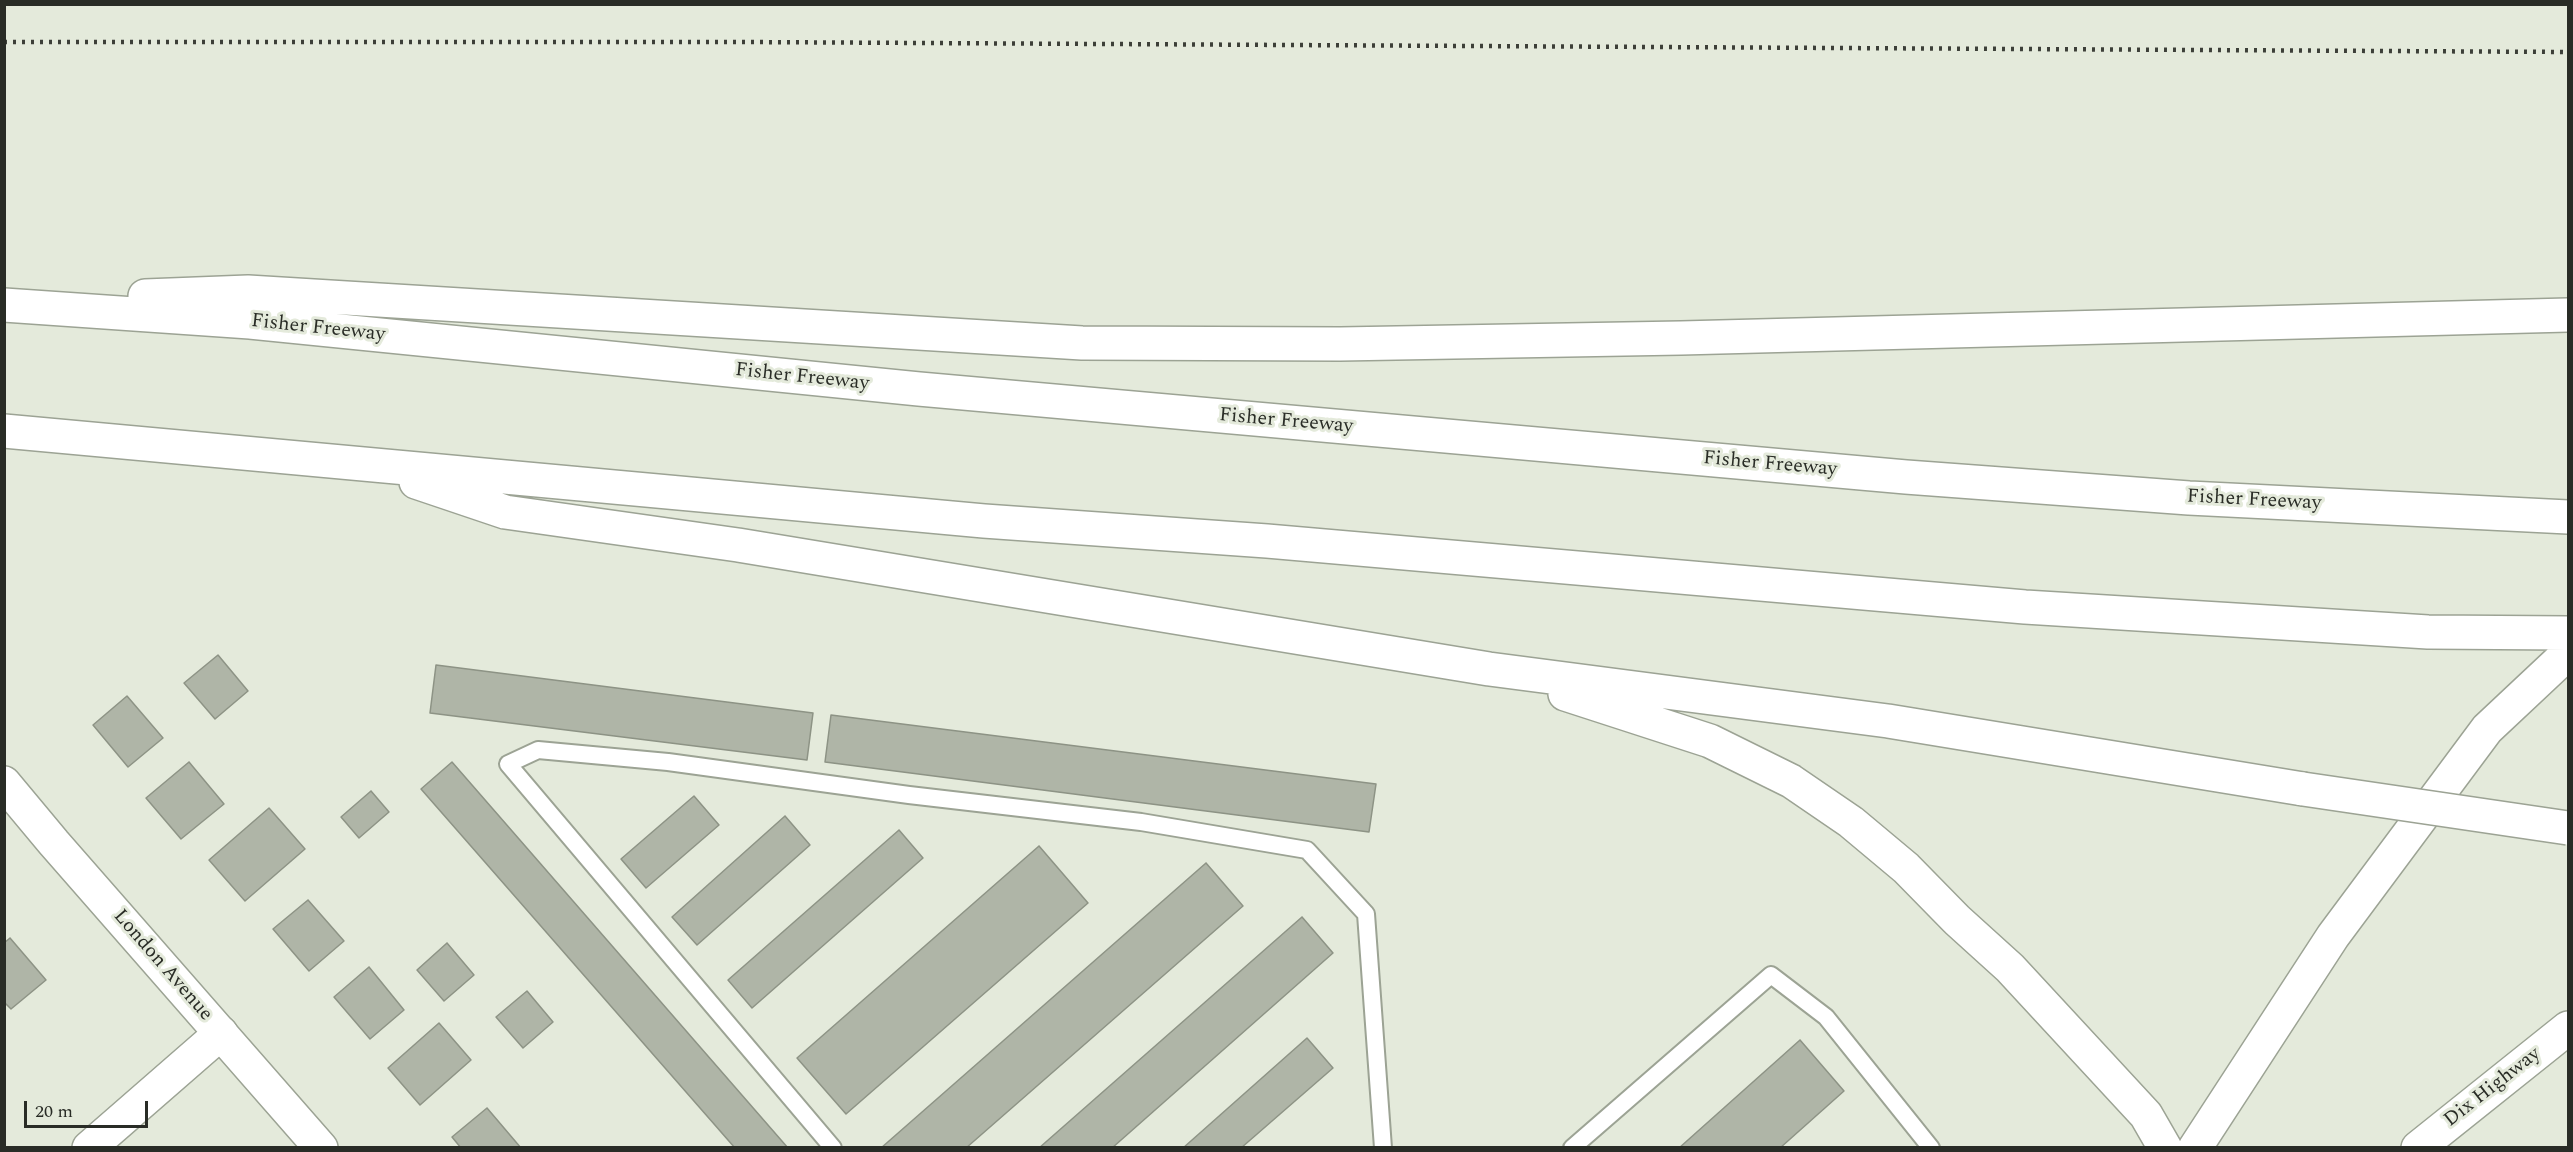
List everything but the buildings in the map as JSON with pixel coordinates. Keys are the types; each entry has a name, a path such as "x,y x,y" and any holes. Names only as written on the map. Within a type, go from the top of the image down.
{"main road":[{"path":"4,303 248,292 525,311 1082,343 1270,344 1682,338 2568,315"},
{"name":"Fisher Freeway","path":"4,303 250,322 920,389 1906,477 2189,498 2565,517"},
{"path":"4,431 984,521 1267,541 2025,607 2428,632 2568,633"},
{"path":"360,463 505,512 738,545 1489,669 1888,721 2303,789 2568,828"},
{"path":"2196,1148 2334,936 2487,729 2568,653"},
{"path":"1489,669 1710,741 1791,781 1851,822 1906,868 1957,920 2010,968 2146,1115 2165,1148"},
{"name":"London Avenue","path":"4,783 321,1148"},
{"name":"Dix Highway","path":"2437,1142 2568,1028"},
{"path":"89,1148 221,1033"}],"lane":[{"path":"833,1148 508,764 538,750 668,762 909,795 1141,822 1307,850 1366,914 1383,1148"},
{"path":"1572,1148 1772,975 1826,1017 1931,1148"}],"railway":[{"path":"4,42 741,42 2568,52"}]}
